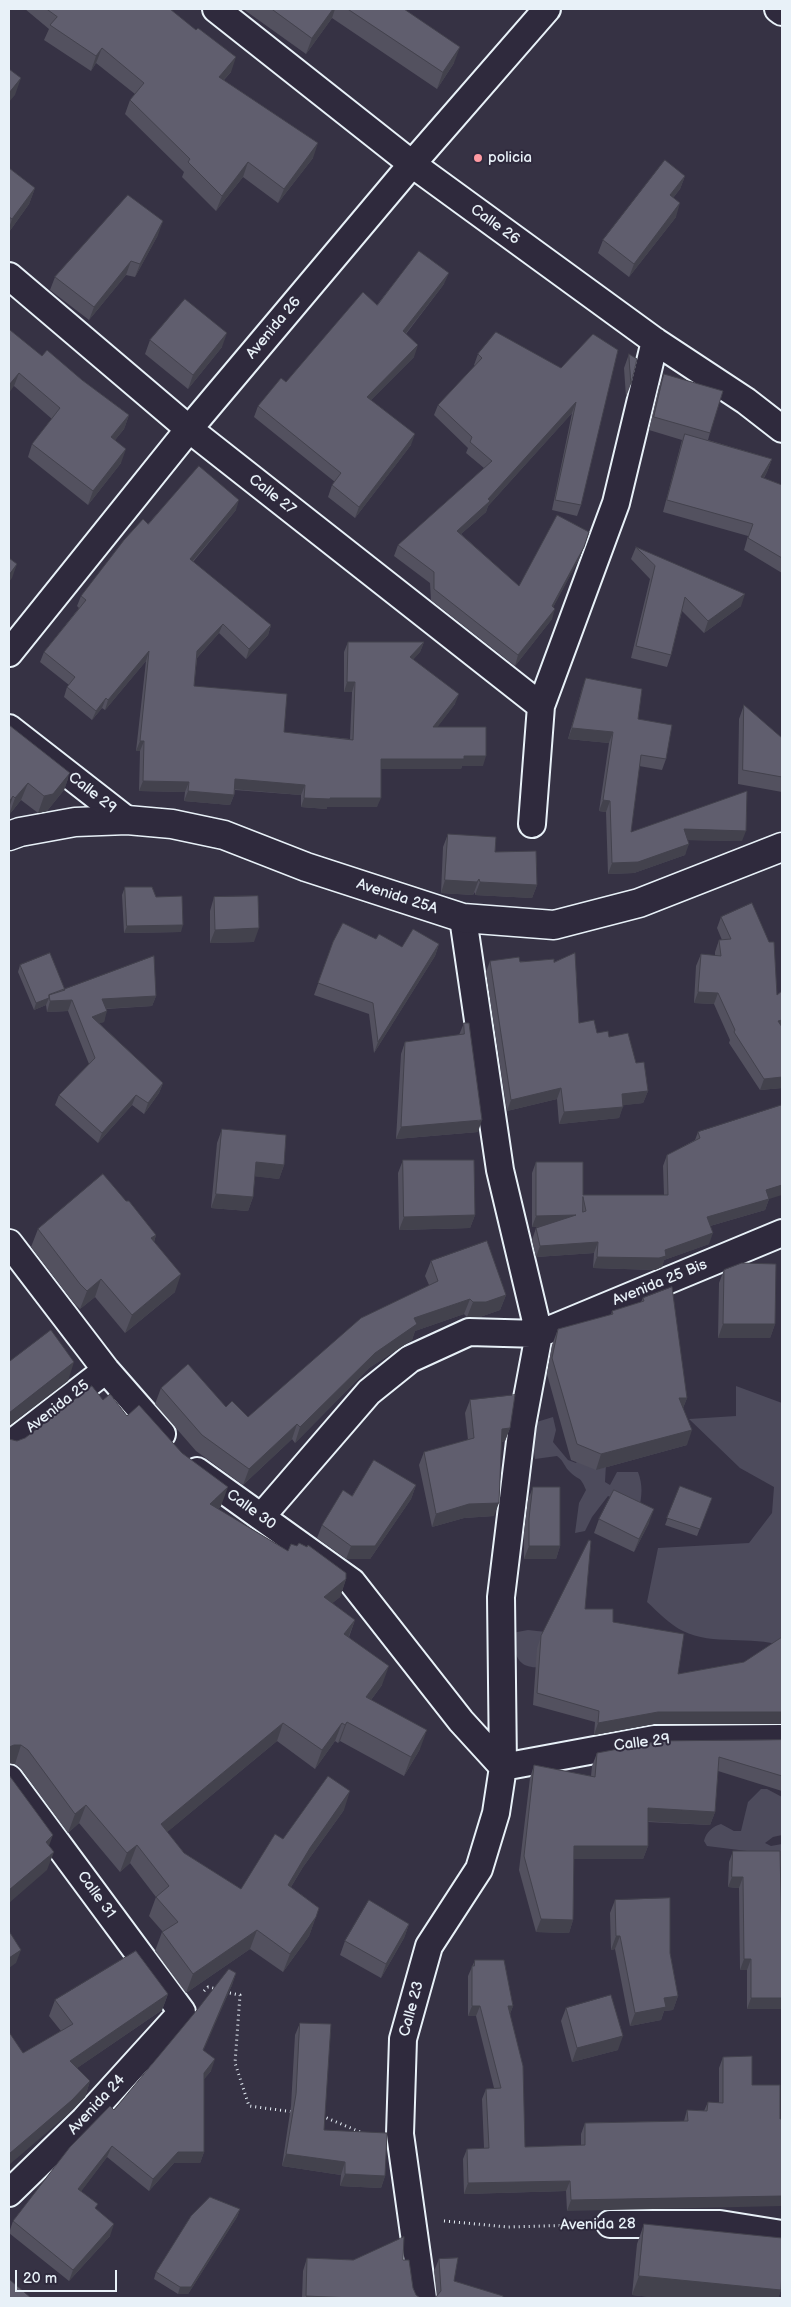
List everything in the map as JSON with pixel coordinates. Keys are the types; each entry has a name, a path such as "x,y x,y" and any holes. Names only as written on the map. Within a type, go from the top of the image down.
{"main road":[{"name":"Avenida 25A","path":"9,836 20,832 75,822 127,820 172,824 224,835 306,867 462,918 554,925 639,903 782,847"}],"street":[{"name":"Calle 26","path":"216,9 412,164 655,341 746,401 782,429"},
{"name":"Avenida 26","path":"9,653 189,429 412,164 547,9"},
{"path":"778,9 782,12"},
{"name":"Calle 27","path":"9,276 189,429 541,706"},
{"path":"532,824 541,706 616,504 655,341"},
{"name":"Calle 29","path":"9,728 127,820"},
{"path":"261,1517 369,1392 410,1359 469,1332 539,1334 500,1170 462,918"},
{"name":"Avenida 25 Bis","path":"539,1334 782,1233"},
{"name":"Calle 30","path":"9,1243 106,1370 186,1462 352,1582 439,1694 503,1767"},
{"name":"Calle 23","path":"423,2298 414,2219 404,2176 400,2134 403,2040 429,1946 479,1869 496,1813 503,1767 501,1597 522,1425 539,1334"},
{"name":"Avenida 25","path":"9,1445 106,1370"},
{"name":"Calle 29","path":"503,1767 654,1739 782,1738"},
{"name":"Calle 31","path":"9,1778 182,2012"},
{"name":"Avenida 24","path":"9,2194 84,2120 182,2012"},
{"name":"Avenida 28","path":"610,2224 720,2224 782,2234"}],"path":[{"path":"182,2012 208,1988 240,1995 235,2063 249,2106 297,2112"},
{"path":"316,2115 326,2116 374,2138 400,2134"},
{"name":"Avenida 28","path":"414,2219 508,2227 610,2224"}],"shaded area":[{"path":"736,1386 782,1403 782,1646 758,1641 707,1638 695,1635 673,1625 647,1602 658,1548 749,1543 772,1513 774,1487 740,1468 689,1419 736,1416"},
{"path":"553,1417 556,1430 553,1442 568,1460 576,1463 580,1457 606,1464 605,1482 610,1485 617,1472 638,1472 642,1490 639,1509 608,1496 592,1517 585,1531 575,1533 579,1503 586,1490 584,1485 557,1456 535,1459 530,1424"},
{"path":"528,1630 555,1633 561,1669 531,1667 520,1661 516,1655 512,1633"},
{"path":"761,1789 767,1789 782,1797 782,1835 773,1837 765,1843 771,1846 782,1844 782,1867 774,1865 747,1851 707,1846 704,1841 710,1830 721,1824 734,1831 741,1831 748,1802"}],"building":[{"path":"47,9 170,9 196,30 198,28 236,57 219,77 318,143 284,189 248,162 222,196 188,162 190,159 130,100 144,83 102,48 96,56 50,25 57,17"},
{"path":"272,9 333,9 312,38"},
{"path":"348,9 404,9 460,47 443,72"},
{"path":"9,69 21,78 9,93"},
{"path":"665,160 685,176 670,195 680,203 634,264 603,240"},
{"path":"9,168 35,188 12,219 9,217"},
{"path":"128,195 163,221 140,264 131,261 94,307 55,277"},
{"path":"419,251 449,273 403,331 418,345 367,397 415,434 359,507 332,485 341,473 258,406 281,378 286,382 363,292 377,305"},
{"path":"185,299 227,333 193,375 150,340"},
{"path":"10,330 42,356 47,350 82,380 129,415 111,437 126,449 93,491 32,444 60,408 19,373 9,385"},
{"path":"496,332 561,368 593,334 618,350 581,505 555,500 576,402 488,499 490,501 457,531 519,586 557,515 589,532 584,547 552,606 555,609 518,655 434,589 434,572 398,545 492,461 470,442 472,437 438,405 482,358 478,354"},
{"path":"629,354 637,359 631,384"},
{"path":"664,374 723,391 710,433 654,417"},
{"path":"685,434 772,459 761,477 782,485 782,558 748,538 753,524 667,500"},
{"path":"199,466 239,500 190,559 271,625 249,649 223,624 197,651 194,686 287,694 284,732 353,740 355,682 347,682 348,642 424,642 410,657 459,694 433,727 486,727 486,756 464,756 464,759 381,759 381,798 304,798 305,785 235,779 234,795 188,791 189,782 143,781 144,741 140,741 149,651 108,700 106,698 96,711 67,687 75,677 44,652 86,600 81,596 124,540 143,519 148,524"},
{"path":"636,547 745,594 708,621 685,597 671,655 636,646 655,566"},
{"path":"9,558 17,564 9,575"},
{"path":"586,678 642,689 638,719 672,725 666,759 641,755 631,832 747,791 746,831 684,829 689,844 638,862 612,863 610,801 603,800 613,732 572,728"},
{"path":"744,705 782,738 782,777 743,770"},
{"path":"9,725 70,773 53,794 44,796 28,783 9,802"},
{"path":"448,834 496,837 495,852 536,851 537,885 480,882 479,879 477,882 445,880"},
{"path":"125,887 152,887 156,897 182,896 183,925 127,926"},
{"path":"258,896 259,928 215,930 214,897"},
{"path":"752,903 769,942 774,942 777,995 782,991 782,1020 778,1021 782,1027 782,1077 764,1079 734,1032 735,1030 718,993 698,992 701,954 721,956 719,940 731,939 721,917"},
{"path":"343,923 376,939 379,934 402,947 413,929 439,944 378,1042 373,1003 318,983 333,942"},
{"path":"50,953 65,990 49,995 49,998 36,1003 20,965"},
{"path":"575,953 579,1023 594,1020 597,1033 608,1031 609,1037 628,1033 636,1063 644,1062 648,1091 622,1094 623,1107 564,1112 561,1088 511,1100 490,961 519,957 520,962 554,959 554,962"},
{"path":"154,956 156,996 102,999 107,1011 92,1017 163,1083 148,1103 136,1095 102,1133 59,1095 95,1058 72,1000 50,1001 49,995"},
{"path":"464,1023 469,1023 482,1120 401,1127 405,1042 464,1034"},
{"path":"782,1105 782,1185 766,1190 769,1199 707,1217 713,1233 665,1250 666,1256 659,1258 597,1257 598,1242 540,1246 536,1228 576,1215 536,1216 536,1162 583,1162 583,1195 668,1195 667,1155 700,1138 698,1132","holes":["583,1197 586,1211 583,1212"]},
{"path":"222,1129 286,1135 284,1165 256,1162 253,1197 216,1194"},
{"path":"403,1160 474,1160 475,1215 404,1217"},
{"path":"103,1174 126,1201 129,1201 156,1235 151,1238 181,1274 132,1315 101,1279 87,1291 38,1229"},
{"path":"487,1241 506,1295 486,1302 473,1302 470,1299 414,1318 417,1324 375,1353 300,1427 297,1424 249,1469 202,1435 161,1388 188,1364 226,1407 232,1401 248,1417 361,1318 438,1281 431,1261"},
{"path":"742,1263 776,1264 775,1324 723,1324 724,1270"},
{"path":"672,1287 687,1398 679,1398 692,1430 601,1454 577,1444 552,1358 558,1329 613,1314 612,1311 644,1301 643,1298"},
{"path":"51,1330 74,1362 9,1413 9,1362"},
{"path":"92,1386 103,1400 110,1394 127,1416 139,1405 182,1453 228,1487 210,1504 288,1551 291,1544 297,1546 299,1543 307,1547 308,1545 346,1573 346,1579 324,1597 355,1620 344,1634 389,1666 366,1697 427,1730 411,1757 347,1722 345,1725 342,1723 322,1750 283,1723 161,1824 184,1853 241,1889 275,1834 283,1839 328,1776 350,1791 310,1848 288,1885 319,1908 316,1917 290,1954 257,1930 193,1974 162,1932 178,1922 156,1897 169,1886 137,1845 127,1853 86,1805 75,1814 28,1750 21,1745 9,1747 9,1439 17,1441 25,1438"},
{"path":"515,1395 510,1428 502,1429 499,1503 469,1504 436,1514 424,1452 474,1438 470,1400"},
{"path":"374,1460 416,1485 375,1546 351,1546 322,1525 343,1490 352,1496"},
{"path":"680,1486 712,1498 700,1529 667,1518"},
{"path":"533,1487 560,1487 560,1546 529,1546 529,1519"},
{"path":"614,1490 654,1509 639,1539 599,1519"},
{"path":"589,1540 591,1541 585,1609 613,1609 613,1622 684,1634 678,1674 744,1662 782,1637 782,1712 658,1712 598,1723 599,1711 537,1693 541,1636"},
{"path":"782,1740 782,1776 719,1757 715,1812 648,1808 648,1846 574,1846 573,1920 541,1919 524,1856 534,1765 595,1777 597,1753 660,1741"},
{"path":"9,1775 53,1835 46,1842 54,1852 9,1890"},
{"path":"733,1851 780,1851 782,1998 751,1998 751,1959 744,1959 743,1877 732,1877"},
{"path":"670,1898 670,1953 678,1996 664,1998 666,2007 635,2013 620,1936 616,1936 615,1900"},
{"path":"369,1900 409,1924 386,1964 345,1941"},
{"path":"9,1931 21,1950 9,1958"},
{"path":"136,1951 168,1994 70,2061 90,2081 72,2100 9,2154 9,2032 23,2053 73,2024 55,2000"},
{"path":"475,1960 504,1960 513,2006 508,2006 523,2066 525,2147 585,2145 585,2123 688,2121 687,2110 707,2111 708,2102 723,2103 723,2057 752,2056 752,2085 780,2085 782,2196 571,2200 570,2181 468,2183 467,2149 489,2148 486,2089 501,2088 480,2006 472,2006 472,1966 474,1966"},
{"path":"229,1969 236,1973 203,2050 215,2059 204,2073 204,2152 178,2152 153,2179 112,2146 78,2189 98,2204 95,2208 114,2224 73,2270 13,2221 70,2147 110,2106 114,2110"},
{"path":"611,1995 623,2036 577,2048 566,2008"},
{"path":"300,2023 331,2024 324,2130 387,2133 385,2176 345,2174 345,2162 286,2154 296,2094"},
{"path":"210,2197 240,2209 191,2287 180,2287 156,2272 191,2216"},
{"path":"644,2224 782,2238 781,2290 639,2276"},
{"path":"404,2237 403,2260 409,2260 413,2288 416,2295 420,2298 306,2296 307,2258 353,2260"},
{"path":"458,2258 454,2281 503,2296 503,2298 435,2298 441,2291 439,2259"},
{"path":"9,2279 31,2298 9,2298"}],"place":[{"name":"policia","path":"478,158"}]}
